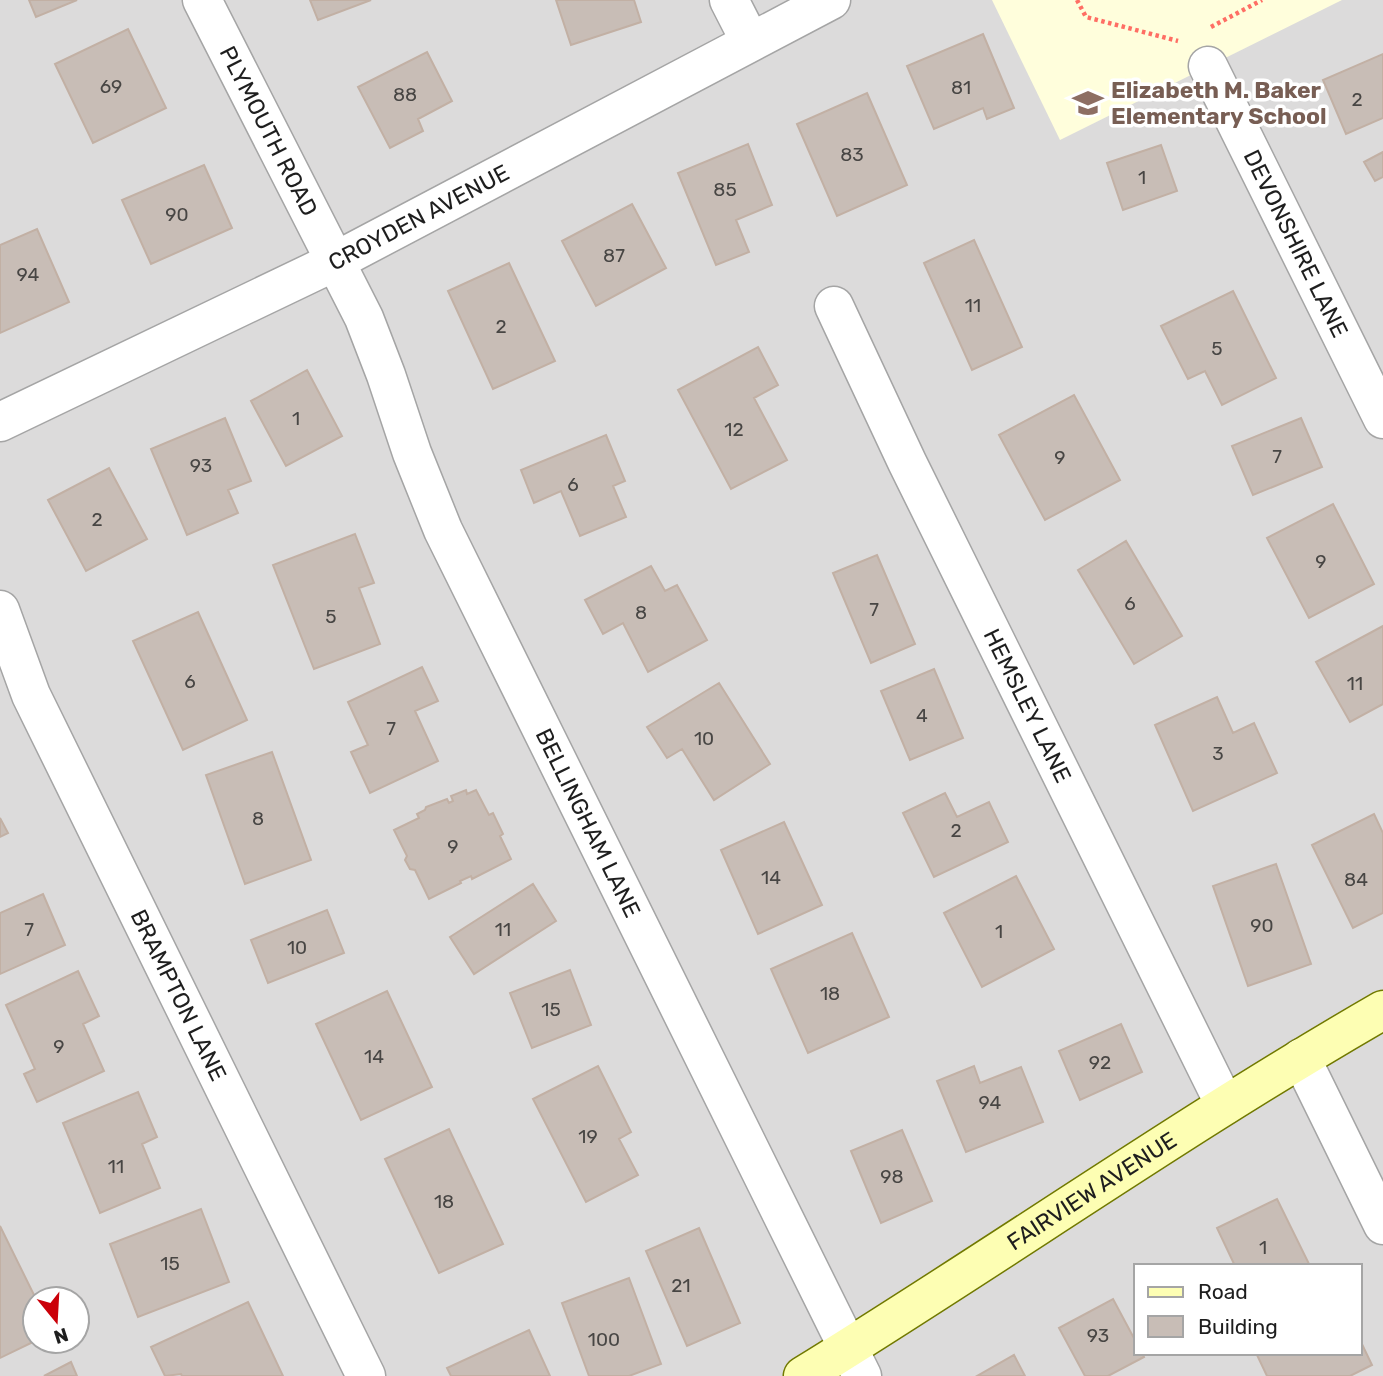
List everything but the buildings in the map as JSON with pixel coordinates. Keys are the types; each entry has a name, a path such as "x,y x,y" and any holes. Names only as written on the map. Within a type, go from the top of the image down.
{"street":[{"name":"PLYMOUTH ROAD","path":"202,0 334,262"},
{"path":"729,0 750,41"},
{"name":"CROYDEN AVENUE","path":"0,422 334,262 831,0"},
{"name":"DEVONSHIRE LANE","path":"1199,46 1383,419"},
{"name":"BELLINGHAM LANE","path":"334,262 376,348 412,453 443,530 855,1362"},
{"name":"HEMSLEY LANE","path":"834,306 906,462 1225,1105"},
{"name":"BRAMPTON LANE","path":"0,610 31,695 366,1376"},
{"name":"FAIRVIEW AVENUE","path":"803,1376 855,1362 1225,1105 1383,1010"},
{"path":"1301,1058 1383,1225"}],"path":[{"path":"1077,0 1086,17 1199,46 1262,0"}],"shaded area":[{"path":"0,0 1383,0 1383,1376 0,1376"},
{"name":"Elizabeth M. Baker Elementary School","path":"992,0 1342,0 1060,140"}],"place":[{"name":"Elizabeth M. Baker Elementary School","path":"1088,103"}]}
